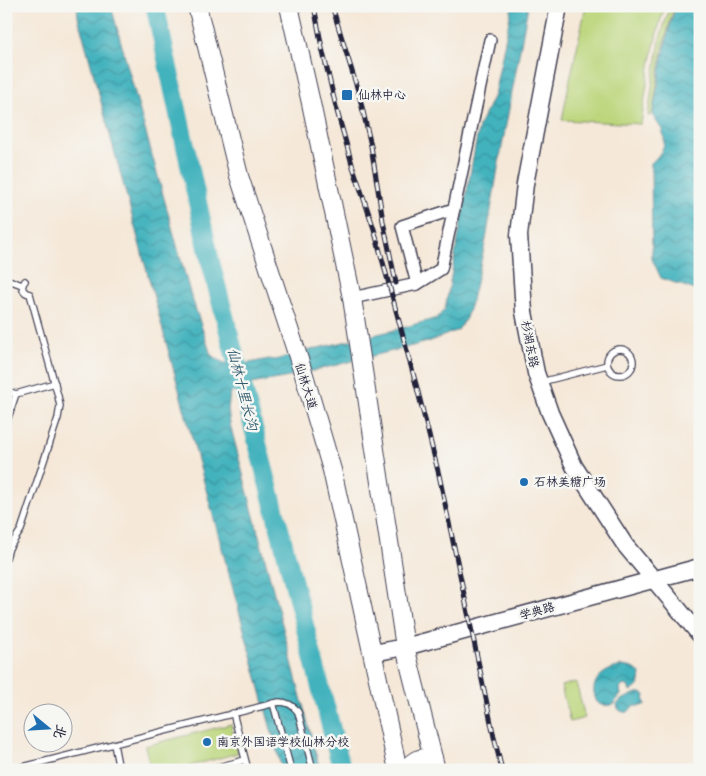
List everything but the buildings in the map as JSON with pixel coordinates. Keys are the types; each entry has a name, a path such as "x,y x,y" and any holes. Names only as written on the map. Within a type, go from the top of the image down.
{"main road":[{"name":"仙林大道","path":"197,6 239,176 304,376 332,470 398,770"},
{"path":"289,6 352,298 405,647 435,764"},
{"path":"406,770 413,762 420,758 435,764"}],"street":[{"name":"杉湖东路","path":"559,6 525,184 519,235 524,312 536,373 550,413 574,466 625,545 700,635"},
{"path":"352,298 417,284 441,269 490,40"},
{"path":"417,284 402,226 454,210"},
{"name":"学典路","path":"373,653 405,647 700,567"}],"lane":[{"path":"6,279 23,283 22,290 30,294 59,401 58,418 21,530 8,547 6,558"},
{"path":"616,349 628,352 632,360 630,369 623,374 614,374 607,365 609,354 616,349"},
{"path":"539,382 607,365"},
{"path":"6,391 16,394 55,384"},
{"path":"6,424 16,394"},
{"path":"11,770 279,702 292,705 298,712 313,770"},
{"path":"273,703 291,770"},
{"path":"234,713 248,770"},
{"path":"114,744 119,770"},
{"path":"206,770 245,760"}],"green space":[{"path":"586,6 665,6 653,49 641,124 562,120"},
{"path":"670,6 674,6 662,52 652,115 648,116 661,35"},
{"path":"576,682 585,718 570,722 561,686"},
{"path":"231,724 238,753 175,770 151,770 145,746"}],"water":[{"path":"77,6 111,6 189,289 211,355 222,362 234,366 269,359 275,360 395,330 437,318 445,309 479,126 494,95 512,6 528,6 486,240 472,300 466,318 458,330 428,342 289,377 240,386 230,394 228,409 230,424 320,770 282,770 78,17"},
{"path":"676,6 700,6 700,290 661,278 652,259 651,163 658,156 664,144 664,135 655,120 653,112 665,45"},
{"path":"623,666 634,668 640,675 640,682 636,688 630,691 628,686 624,685 620,688 621,695 615,704 600,704 596,700 594,691 597,680 611,669"},
{"path":"636,693 645,695 644,701 646,704 633,706 628,712 619,709 617,704 620,701"}],"waterway":[{"name":"仙林十里长沟","path":"155,6 211,264 342,770"}],"railway":[{"path":"314,6 337,111 352,164 374,229 439,475 502,770"},
{"path":"332,6 359,94 371,146 383,221 396,283"}],"place":[{"name":"仙林中心","path":"347,95"},
{"name":"石林美糖广场","path":"524,482"},
{"name":"南京外国语学校仙林分校","path":"207,742"}]}
